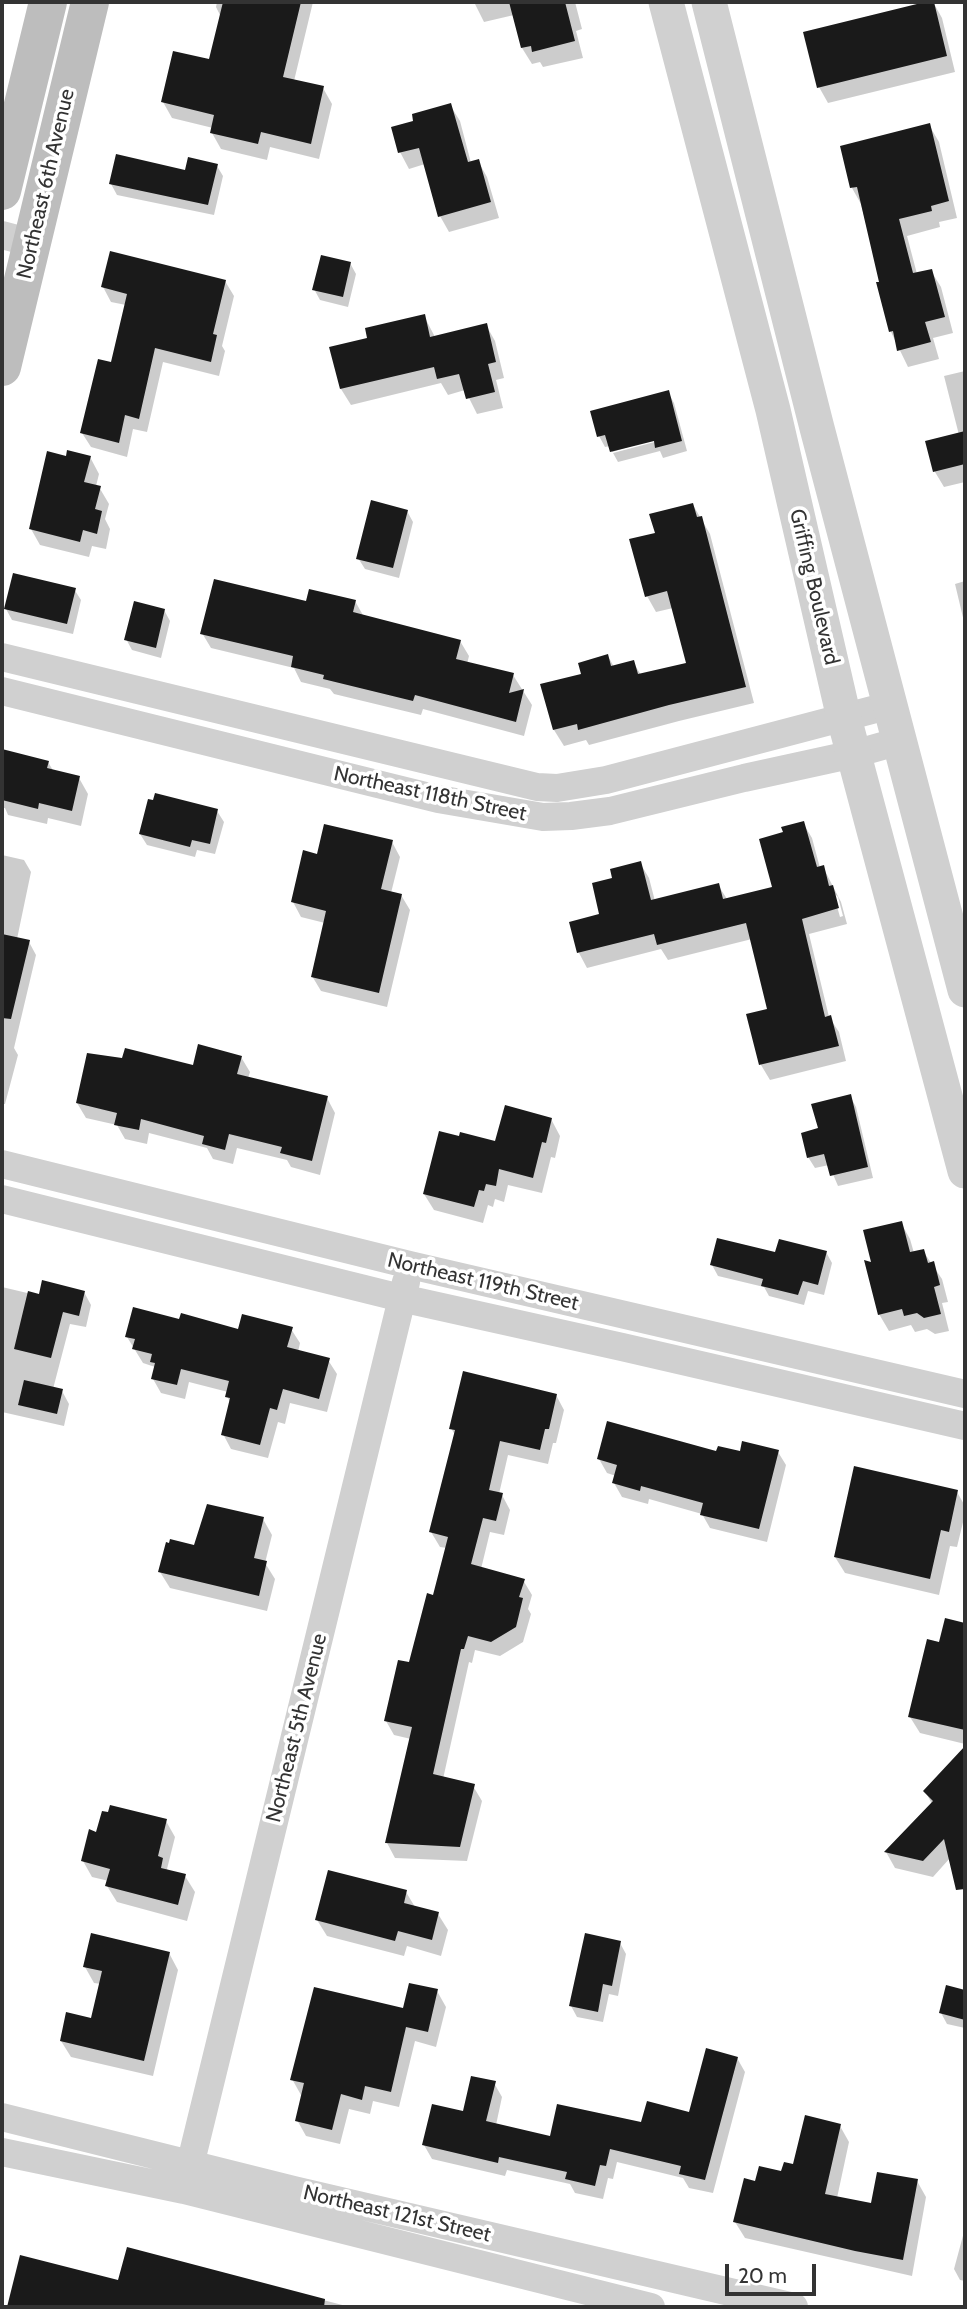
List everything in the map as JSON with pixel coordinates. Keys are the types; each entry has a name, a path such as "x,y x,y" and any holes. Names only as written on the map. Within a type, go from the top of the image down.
{"main road":[{"name":"Northeast 6th Avenue","path":"2,191 48,2"},
{"name":"Northeast 6th Avenue","path":"2,367 25,229 90,2"}],"street":[{"name":"Griffing Boulevard","path":"666,2 773,410 844,718 965,1171"},
{"name":"Griffing Boulevard","path":"709,2 817,428 965,990"},
{"path":"2,198 25,229"},
{"name":"Northeast 118th Street","path":"2,657 537,787 557,788 606,780 891,705"},
{"name":"Northeast 118th Street","path":"2,691 438,799 543,817 610,811 900,741"},
{"name":"Northeast 119th Street","path":"2,1164 410,1265 965,1394"},
{"name":"Northeast 119th Street","path":"2,1199 401,1298 622,1346 965,1426"},
{"name":"Northeast 5th Avenue","path":"187,2177 410,1265"},
{"name":"Northeast 121st Street","path":"2,2117 187,2177 652,2307"},
{"name":"Northeast 121st Street","path":"2,2152 131,2179 187,2177 794,2307"}],"building":[{"path":"223,2 301,2 283,77 324,86 311,144 261,132 258,144 210,133 214,115 161,102 173,51 209,59"},
{"path":"509,2 565,2 575,41 532,52 531,46 521,48"},
{"path":"934,2 947,56 817,88 803,32"},
{"path":"451,103 468,162 479,159 491,202 438,217 419,148 398,153 391,127 413,121 412,114"},
{"path":"930,123 949,201 931,206 932,211 899,219 913,273 932,269 945,317 925,322 931,342 897,351 893,331 889,332 876,282 879,282 857,187 850,188 840,146"},
{"path":"116,154 185,170 188,157 218,164 208,205 109,184"},
{"path":"110,251 226,280 213,334 217,335 211,362 155,348 139,419 125,415 119,443 80,433 98,359 111,362 127,294 101,287"},
{"path":"321,255 351,262 343,297 312,290"},
{"path":"425,314 430,337 487,323 496,362 488,364 495,392 466,399 459,374 437,379 434,367 340,389 329,347 367,338 365,328"},
{"path":"669,390 682,441 655,448 654,441 610,452 605,435 597,437 590,411"},
{"path":"965,431 965,464 933,472 925,441"},
{"path":"67,450 91,456 84,482 101,486 95,509 102,511 97,534 83,530 80,542 29,529 47,451 66,456"},
{"path":"371,500 408,510 393,568 356,559"},
{"path":"693,503 697,517 702,516 746,687 578,730 577,724 553,730 540,684 581,674 578,663 608,654 611,666 634,660 638,674 686,663 667,591 645,597 629,539 655,533 649,514"},
{"path":"13,573 76,588 67,624 4,609"},
{"path":"214,579 306,601 309,589 356,600 353,612 461,640 456,659 514,673 509,693 524,689 516,722 415,695 413,701 323,679 324,675 291,667 293,656 200,634"},
{"path":"134,601 165,609 156,648 124,640"},
{"path":"2,749 49,761 47,768 80,776 72,811 39,803 38,809 2,800"},
{"path":"155,793 218,809 210,844 192,840 190,847 139,834 148,799 153,800"},
{"path":"804,821 817,867 824,865 829,886 833,885 839,908 802,919 825,1017 831,1015 839,1046 759,1065 746,1014 767,1009 746,923 657,945 654,934 577,953 569,922 599,914 592,883 612,878 610,869 641,861 651,900 719,883 723,899 772,887 759,839 783,832 781,827"},
{"path":"324,824 393,840 381,889 402,894 379,993 311,977 326,911 291,902 303,850 317,854"},
{"path":"2,934 30,940 11,1019 2,1018"},
{"path":"198,1044 242,1056 237,1074 328,1096 312,1161 280,1153 282,1147 229,1134 225,1150 202,1144 204,1136 141,1119 139,1130 114,1125 117,1113 76,1103 87,1053 122,1058 125,1048 193,1065"},
{"path":"851,1094 868,1167 830,1176 824,1154 807,1158 801,1133 818,1128 811,1104"},
{"path":"505,1105 552,1118 546,1143 542,1142 533,1178 499,1169 496,1186 486,1184 484,1191 479,1190 474,1207 423,1194 439,1131 459,1136 460,1132 495,1141"},
{"path":"902,1221 910,1252 924,1249 928,1263 934,1261 940,1285 934,1287 941,1314 924,1318 917,1313 904,1316 902,1309 878,1315 864,1260 871,1262 863,1230"},
{"path":"717,1238 775,1252 779,1239 827,1251 818,1285 803,1281 798,1295 761,1286 763,1279 710,1265"},
{"path":"42,1280 85,1291 79,1316 63,1312 51,1358 14,1349 28,1291 39,1294"},
{"path":"133,1307 179,1319 181,1313 238,1329 242,1314 293,1327 287,1347 330,1358 319,1399 283,1389 277,1410 270,1408 260,1445 221,1435 230,1398 225,1397 229,1381 181,1369 177,1385 151,1379 155,1363 150,1362 152,1354 132,1349 135,1339 125,1337"},
{"path":"463,1371 557,1394 549,1429 545,1429 540,1450 500,1441 489,1490 503,1493 496,1521 483,1518 471,1564 525,1579 519,1597 523,1598 516,1627 491,1642 468,1636 464,1649 461,1649 433,1774 475,1784 460,1847 385,1843 412,1727 384,1721 398,1660 409,1662 427,1593 433,1595 448,1537 429,1532 455,1430 449,1429"},
{"path":"24,1380 63,1389 57,1414 18,1405"},
{"path":"607,1421 716,1451 718,1446 740,1451 742,1441 779,1450 759,1529 700,1515 703,1503 641,1486 640,1491 612,1483 617,1465 597,1459"},
{"path":"854,1466 958,1490 949,1532 941,1530 930,1579 834,1557"},
{"path":"207,1504 264,1517 254,1558 267,1561 259,1596 158,1572 166,1542 169,1543 170,1539 194,1545"},
{"path":"945,1618 965,1623 965,1730 908,1717 927,1639 939,1642"},
{"path":"965,1746 965,1889 956,1890 944,1839 923,1861 884,1852 933,1801 923,1791"},
{"path":"110,1805 167,1819 158,1856 163,1858 161,1868 186,1874 178,1905 105,1886 110,1869 81,1861 89,1829 96,1832 102,1811 108,1812"},
{"path":"328,1870 407,1890 404,1903 439,1912 432,1940 398,1931 395,1941 315,1920"},
{"path":"91,1933 170,1952 144,2061 60,2041 66,2012 91,2018 102,1971 83,1967"},
{"path":"585,1933 621,1941 612,1986 603,1984 598,2012 569,2006"},
{"path":"409,1983 438,1989 428,2032 406,2027 391,2092 365,2086 362,2100 341,2094 332,2130 295,2121 304,2083 290,2080 314,1987 403,2008"},
{"path":"946,1985 965,1990 965,2020 939,2013"},
{"path":"706,2048 738,2057 705,2180 679,2174 681,2166 610,2149 606,2166 600,2165 595,2186 565,2179 567,2172 499,2157 498,2163 422,2145 432,2104 463,2111 471,2076 496,2081 486,2121 550,2136 557,2104 641,2122 647,2101 689,2112"},
{"path":"805,2115 841,2124 825,2194 871,2203 877,2172 918,2179 903,2260 733,2222 744,2178 755,2181 759,2166 781,2171 784,2162 793,2164"},
{"path":"127,2247 325,2299 324,2307 7,2307 20,2255 118,2280"}]}
